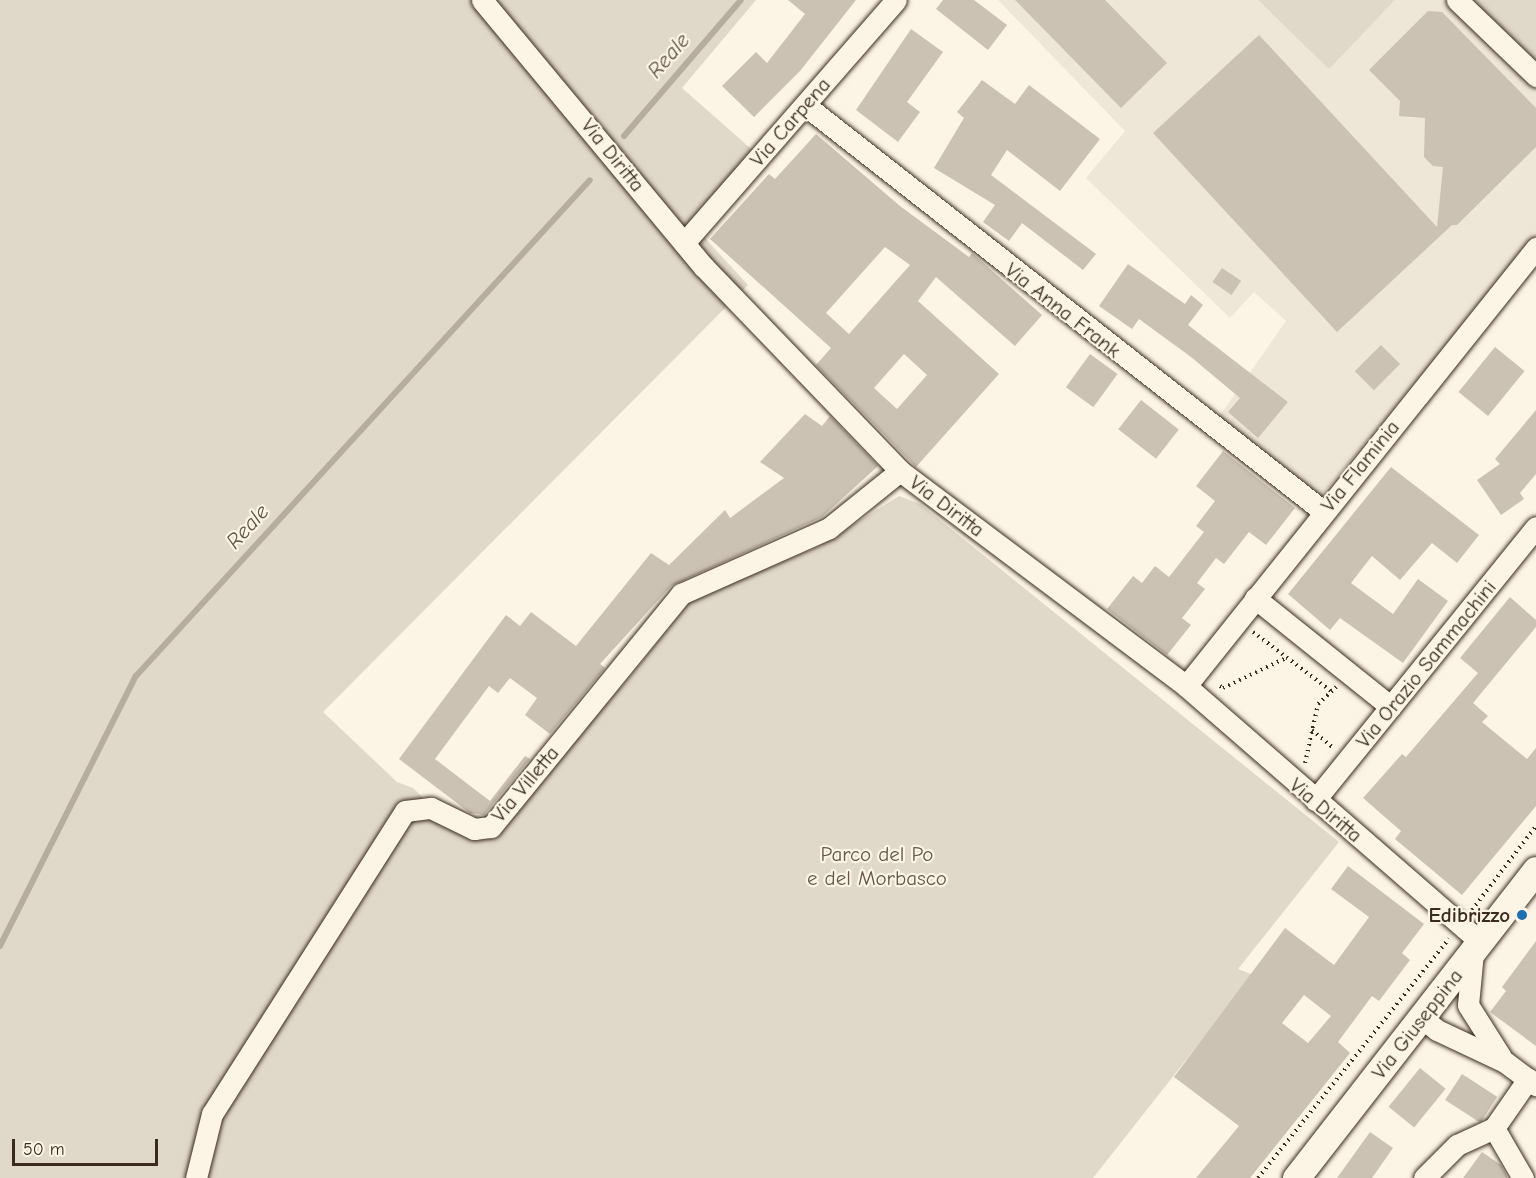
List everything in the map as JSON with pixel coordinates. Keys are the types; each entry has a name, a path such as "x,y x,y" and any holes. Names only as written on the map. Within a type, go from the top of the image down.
{"main road":[{"name":"Via Giuseppina","path":"1296,1178 1536,870"}],"street":[{"name":"Via Diritta","path":"482,0 684,243 900,471 1186,686 1307,794 1461,923 1476,947"},
{"name":"Via Carpena","path":"684,243 896,0"},
{"path":"1457,0 1536,76"},
{"name":"Via Anna Frank","path":"805,105 1323,511"},
{"name":"Via Flaminia","path":"1186,686 1323,511 1536,248"},
{"name":"Via Villetta","path":"196,1178 212,1114 405,811 431,808 474,829 491,827 681,594 829,528 900,471"},
{"name":"Via Orazio Sammachini","path":"1307,794 1348,760 1536,527"},
{"path":"1255,598 1391,706"},
{"path":"1476,947 1468,1005 1505,1062"},
{"path":"1422,1018 1437,1030 1505,1062 1532,1082 1494,1128 1457,1145 1424,1178"},
{"path":"1494,1128 1523,1178"}],"path":[{"path":"1238,620 1331,691"},
{"path":"1199,670 1222,688 1286,658"},
{"path":"1307,794 1312,730 1318,704 1353,675"},
{"path":"1312,730 1348,760"},
{"path":"1258,1178 1536,825"}],"shaded area":[{"path":"998,0 1258,0 1329,68 1395,0 1459,0 1536,81 1536,236 1311,508 1216,421 1286,321 1254,292 1230,318 1086,178 1125,131"}],"green space":[{"name":"Parco del Po e del Morbasco","path":"0,0 756,0 682,88 757,154 694,226 748,285 323,712 397,782 413,788 464,837 490,835 629,678 692,599 818,547 899,496 920,504 1339,842 1238,969 1253,975 1093,1178 0,1178"},
{"path":"1258,0 1395,0 1329,69"},
{"path":"1459,0 1536,0 1536,81"}],"building":[{"path":"788,0 856,0 800,71 754,117 722,86 756,52 767,63 805,14"},
{"path":"943,0 974,0 1007,25 988,50 936,9"},
{"path":"1015,0 1105,0 1167,63 1121,108"},
{"path":"1428,11 1442,12 1536,108 1536,147 1457,225 1452,225 1337,332 1153,133 1259,35 1437,227 1443,167 1433,166 1424,157 1425,118 1399,116 1400,101 1369,70"},
{"path":"911,29 943,52 907,102 920,112 898,142 856,110"},
{"path":"982,80 1015,104 1029,85 1100,139 1060,191 1007,150 991,175 1096,254 1083,270 1022,223 1009,241 983,222 995,205 934,168 964,118 957,112"},
{"path":"816,134 900,206 969,257 972,253 1042,315 1015,346 936,277 918,301 999,374 916,467 816,365 831,348 710,239 769,174 775,179","holes":["885,247 910,265 849,334 826,313","904,354 927,375 897,409 874,388"]},
{"path":"1128,264 1185,304 1191,295 1203,305 1188,325 1288,402 1258,438 1228,412 1240,398 1191,357 1139,319 1132,329 1099,306"},
{"path":"1222,268 1241,281 1232,295 1212,282"},
{"path":"1381,345 1400,364 1374,390 1355,371"},
{"path":"1495,347 1525,371 1488,416 1458,392"},
{"path":"1090,354 1118,374 1093,407 1066,387"},
{"path":"1141,400 1179,430 1156,459 1118,429"},
{"path":"1536,410 1536,474 1520,493 1524,499 1501,515 1477,480 1500,464 1495,459"},
{"path":"805,414 822,426 830,416 878,466 822,517 671,586 600,664 605,668 550,734 525,715 537,698 510,678 498,693 489,686 435,759 490,801 525,756 530,759 484,815 470,813 399,759 506,615 520,626 531,612 576,646 651,553 669,565 725,510 730,518 784,478 760,462"},
{"path":"1223,451 1295,508 1266,545 1249,532 1224,564 1216,558 1197,583 1205,589 1182,618 1191,625 1167,655 1107,609 1133,576 1142,583 1155,566 1169,577 1204,532 1196,526 1215,501 1196,486"},
{"path":"1391,467 1479,535 1457,563 1432,543 1400,580 1372,556 1351,583 1393,614 1418,579 1448,601 1403,663 1340,618 1330,630 1288,594"},
{"path":"1510,597 1536,620 1536,627 1473,703 1488,716 1482,722 1527,759 1536,748 1536,806 1462,895 1395,839 1401,831 1363,798 1402,754 1406,757 1478,673 1460,658"},
{"path":"1348,866 1424,924 1402,953 1410,960 1379,1001 1372,996 1338,1042 1350,1053 1250,1178 1196,1178 1239,1126 1174,1077 1285,928 1334,965 1369,917 1331,889","holes":["1304,995 1331,1016 1308,1043 1282,1023"]},
{"path":"1536,941 1536,1046 1490,1012 1506,991 1502,987"},
{"path":"1420,1068 1446,1089 1414,1128 1389,1107"},
{"path":"1462,1074 1497,1097 1480,1123 1445,1100"},
{"path":"1370,1132 1393,1148 1372,1178 1337,1178"},
{"path":"1482,1152 1501,1165 1508,1178 1463,1178"}],"waterway":[{"name":"Reale","path":"624,136 741,0"},
{"name":"Reale","path":"0,946 136,676 590,180"}],"place":[{"name":"Edibrizzo","path":"1522,915"}]}
